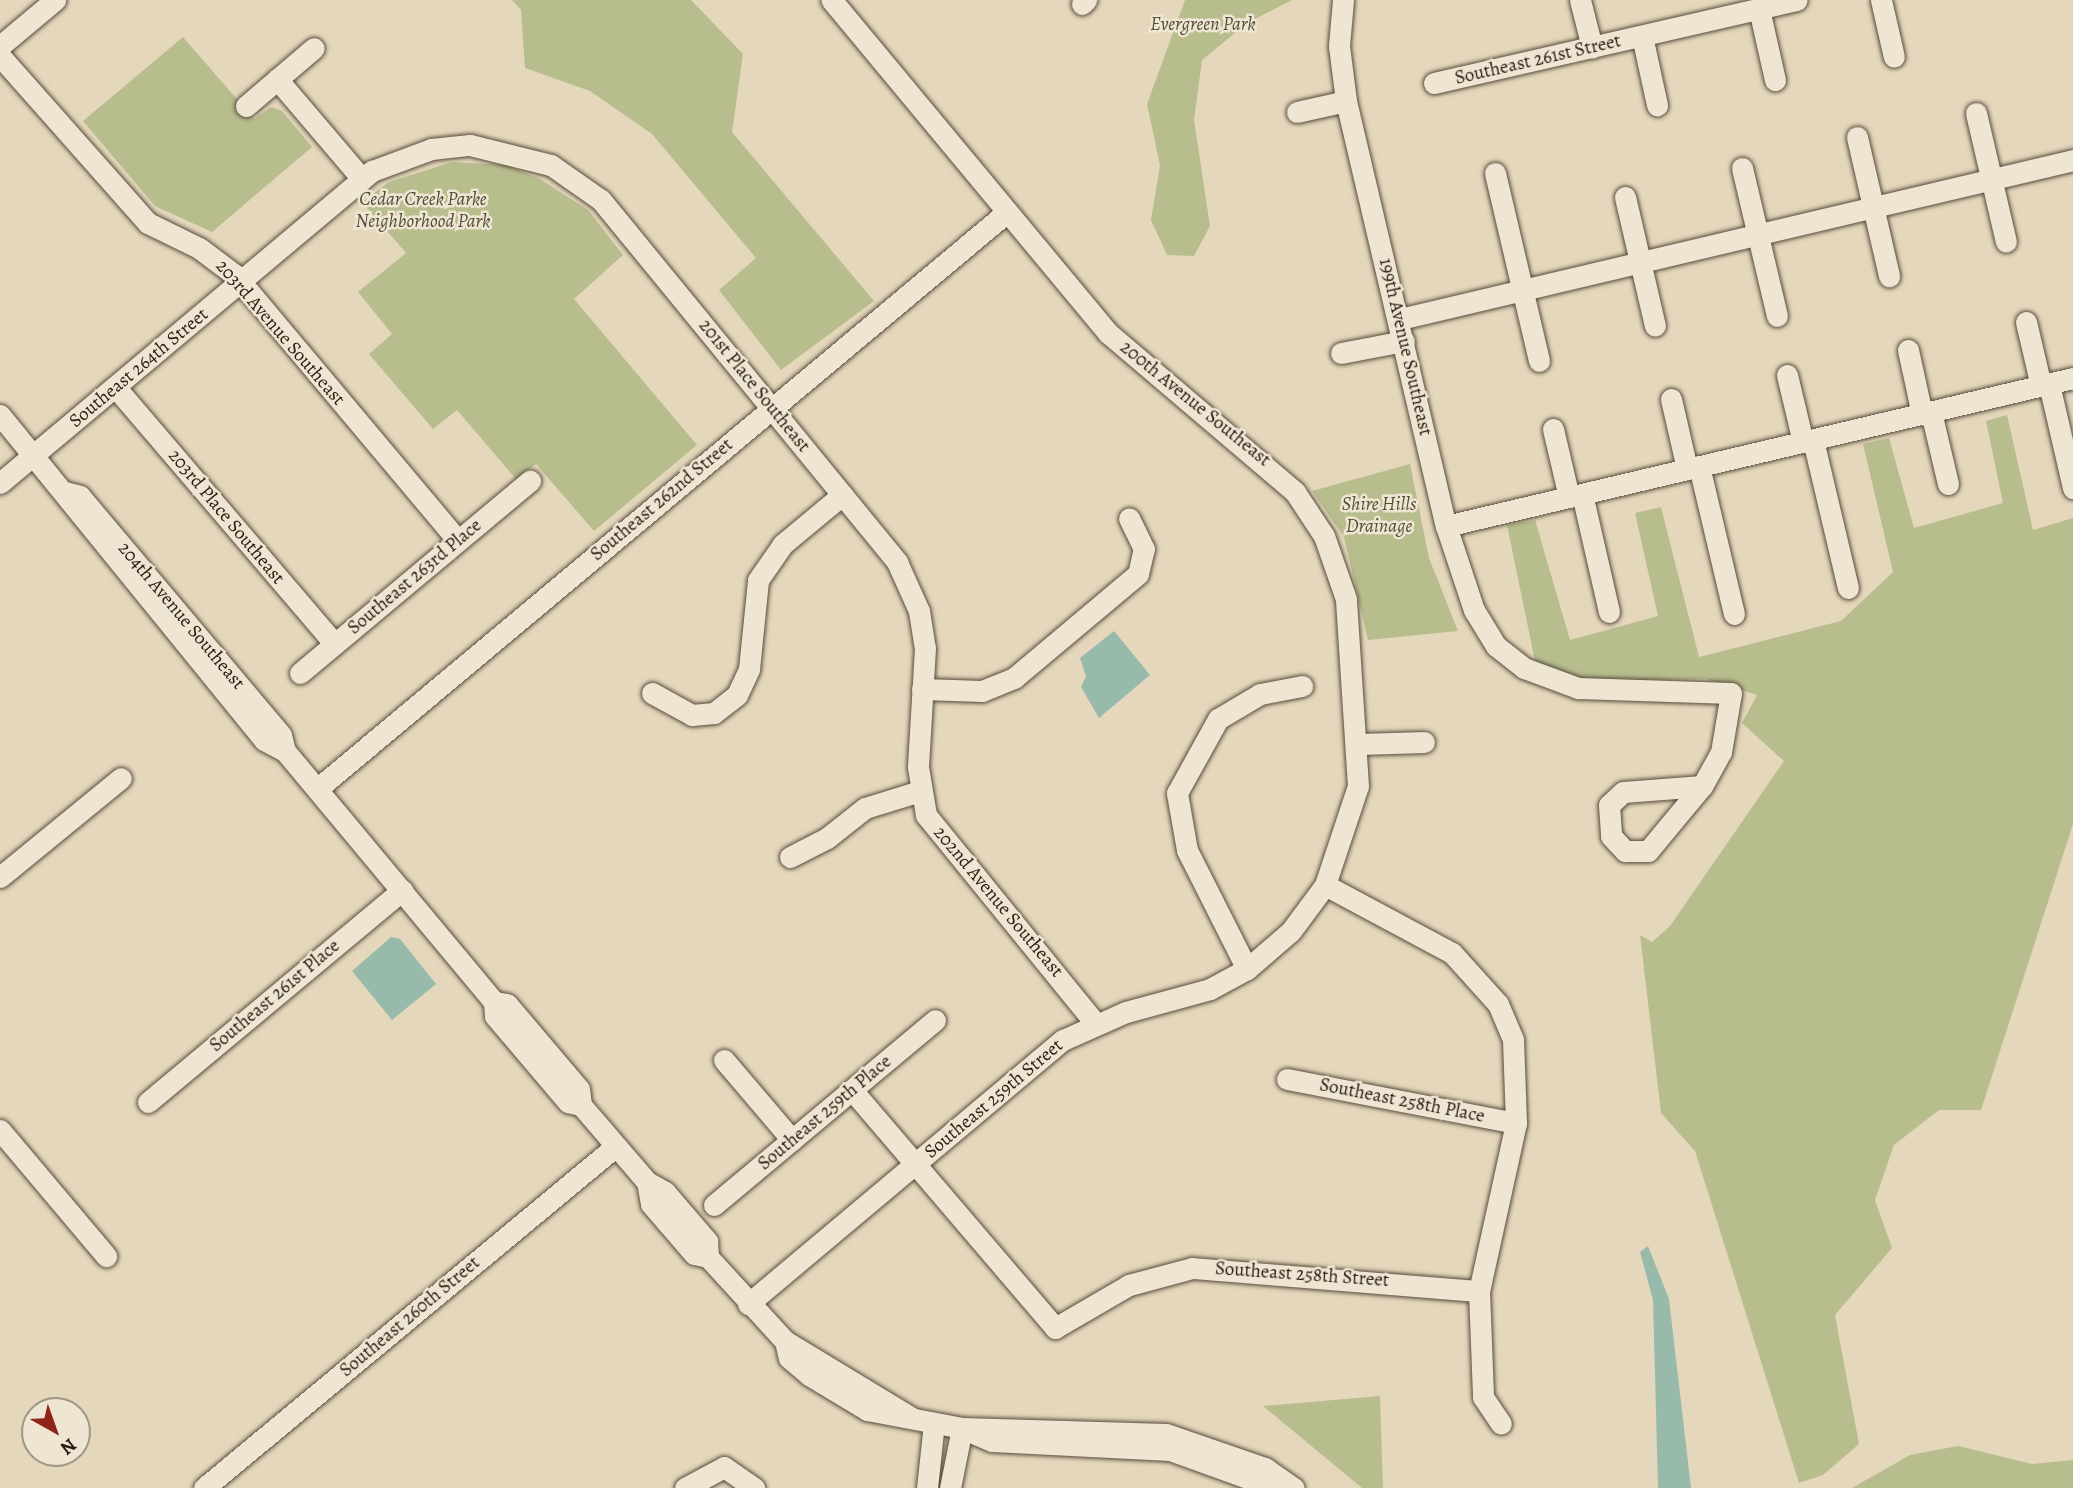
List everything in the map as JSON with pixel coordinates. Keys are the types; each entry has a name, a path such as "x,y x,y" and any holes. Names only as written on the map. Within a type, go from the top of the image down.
{"street":[{"path":"0,46 55,0"},
{"name":"200th Avenue Southeast","path":"832,0 1007,212 1128,352 1275,469 1300,499 1341,577 1360,744 1353,809 1325,885"},
{"path":"1580,0 1592,47"},
{"name":"Southeast 261st Street","path":"1434,83 1642,36 1713,9 1759,9 1797,0"},
{"path":"1881,0 1894,57"},
{"name":"199th Avenue Southeast","path":"1343,2 1346,101 1400,319 1446,526 1474,610 1496,646 1524,668 1578,688 1731,693 1721,752 1702,786"},
{"path":"1759,9 1775,80"},
{"name":"Southeast 261st Street","path":"1642,36 1657,104"},
{"path":"246,106 314,48"},
{"name":"203rd Avenue Southeast","path":"0,56 139,215 221,261 458,541"},
{"path":"277,79 362,179"},
{"path":"1297,112 1346,101"},
{"path":"1976,113 2006,242"},
{"path":"1857,138 1889,276"},
{"name":"Southeast 264th Street","path":"0,482 117,389 362,179 431,149 495,148"},
{"name":"201st Place Southeast","path":"495,148 551,165 590,190 842,495 911,587 925,648 922,690"},
{"path":"1400,319 2073,160"},
{"path":"1742,168 1777,316"},
{"path":"1495,173 1539,361"},
{"path":"1625,197 1655,326"},
{"name":"Southeast 262nd Street","path":"317,789 1007,212"},
{"path":"2026,322 2073,488"},
{"path":"1341,353 1404,341"},
{"path":"1908,350 1948,484"},
{"path":"1787,375 1848,588"},
{"path":"1446,526 2073,378"},
{"name":"203rd Place Southeast","path":"117,389 335,644"},
{"path":"1671,399 1734,614"},
{"name":"204th Avenue Southeast","path":"0,415 65,492 69,506 264,740 285,751 402,890 494,1002 495,1016 568,1102 581,1105 647,1182 665,1192 707,1241 708,1256 748,1304 785,1341 912,1418 962,1428 1166,1434 1265,1468 1294,1488"},
{"path":"1553,429 1609,612"},
{"name":"Southeast 263rd Place","path":"300,673 530,481"},
{"path":"652,693 692,715 714,713 737,695 749,669 752,608 762,573 783,544 842,495"},
{"path":"922,690 982,691 1014,678 1138,574 1144,549 1129,518"},
{"path":"1247,969 1186,850 1177,793 1218,719 1260,694 1302,686"},
{"name":"202nd Avenue Southeast","path":"922,690 920,792 939,835 1095,1023"},
{"path":"1360,744 1424,742"},
{"path":"0,877 121,778"},
{"path":"790,857 827,838 864,808 920,792"},
{"path":"1325,885 1430,939 1478,978 1498,1004 1513,1040 1516,1124 1479,1291 1483,1397 1502,1424"},
{"name":"Southeast 259th Street","path":"748,1304 1038,1059 1095,1023 1210,989 1247,969 1291,931 1325,885"},
{"name":"Southeast 261st Place","path":"148,1102 402,890"},
{"name":"Southeast 259th Place","path":"715,1205 935,1020"},
{"path":"724,1060 792,1140"},
{"name":"Southeast 258th Place","path":"1287,1079 1516,1124"},
{"path":"852,1090 915,1165"},
{"path":"0,1130 106,1256"},
{"name":"Southeast 260th Street","path":"204,1488 616,1146"},
{"name":"Southeast 258th Street","path":"915,1165 1055,1328 1129,1285 1192,1268 1479,1291"},
{"path":"927,1488 934,1423"},
{"path":"950,1488 962,1428"},
{"name":"204th Avenue Southeast","path":"962,1428 992,1440 1170,1450 1275,1488"},
{"path":"685,1488 724,1466 754,1488"}],"green space":[{"path":"512,0 691,0 743,54 732,132 874,301 781,370 719,290 756,258 652,134 590,91 525,68 521,10"},
{"name":"Evergreen Park","path":"1185,0 1292,0 1247,23 1202,60 1194,120 1210,226 1194,256 1167,255 1151,220 1160,165 1147,104"},
{"path":"183,37 254,119 271,107 282,111 312,147 212,232 155,206 83,121"},
{"name":"Cedar Creek Parke Neighborhood Park","path":"452,162 506,165 540,179 588,210 623,255 574,299 697,445 594,531 536,464 516,479 457,410 433,429 369,354 392,334 358,292 406,253 362,202 389,182"},
{"path":"2007,415 2033,530 2073,518 2073,824 1981,1110 1939,1110 1894,1145 1875,1200 1892,1248 1835,1315 1859,1444 1823,1475 1799,1483 1695,1151 1661,1113 1640,935 1652,942 1670,926 1784,761 1742,723 1757,695 1706,679 1577,681 1536,666 1507,525 1535,520 1570,640 1658,616 1635,513 1661,507 1699,657 1841,621 1893,572 1863,444 1889,438 1914,528 2003,503 1986,421"},
{"name":"Shire Hills Drainage","path":"1410,464 1429,558 1458,631 1368,640 1344,537 1312,491"},
{"path":"1380,1396 1383,1488 1362,1488 1263,1406"},
{"path":"1958,1446 2032,1464 2073,1460 2073,1488 1852,1488 1910,1455"}],"shaded area":[{"path":"1114,631 1150,675 1099,718 1081,687 1086,676 1080,658"},
{"path":"391,937 400,939 436,984 392,1020 352,971"},
{"path":"1648,1246 1669,1299 1691,1488 1658,1488 1653,1300 1640,1252"}]}
